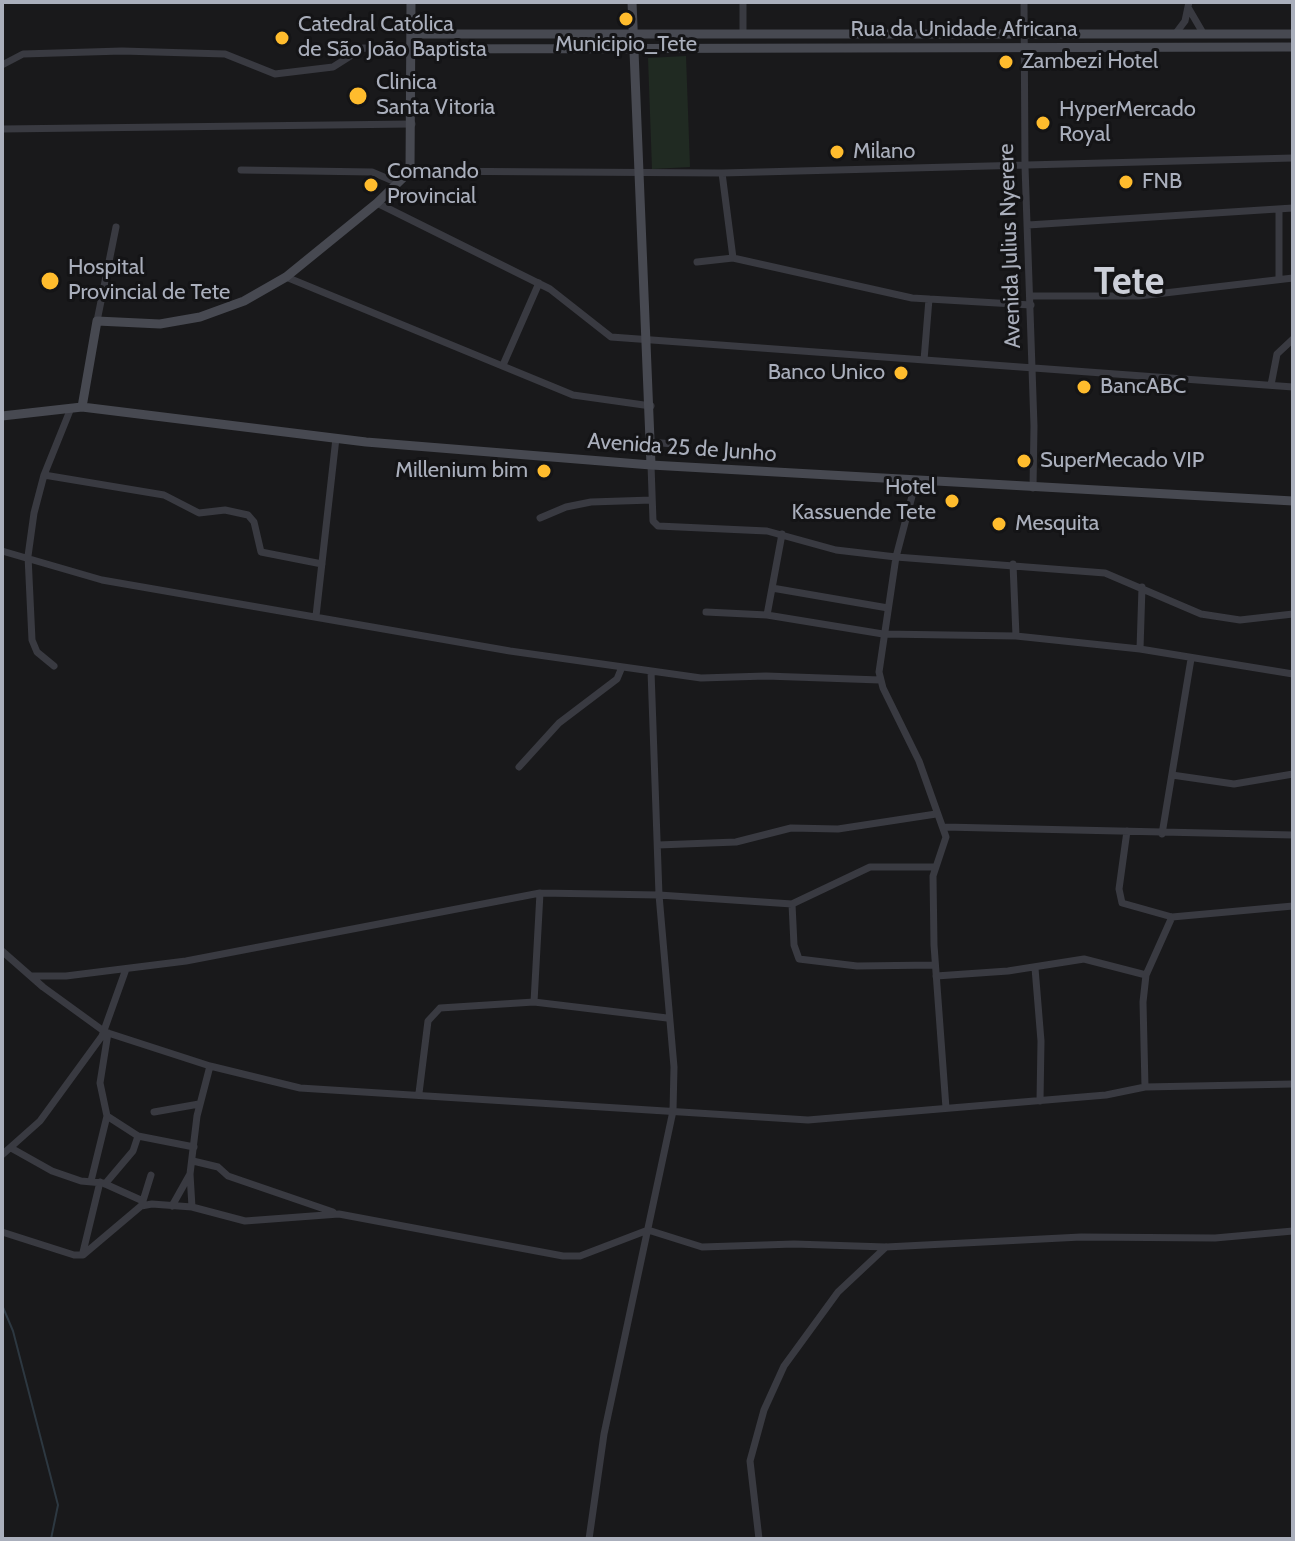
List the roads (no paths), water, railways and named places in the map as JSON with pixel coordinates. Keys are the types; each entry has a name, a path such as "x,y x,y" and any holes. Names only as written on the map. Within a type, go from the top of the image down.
{"street":[{"path":"97,321 160,324 200,317 244,301 286,277 377,203 410,171 411,2"},
{"path":"632,2 649,342 653,521 658,526 782,534 836,550 896,557 1105,573 1201,614 1240,620 1293,614"},
{"path":"743,2 743,33"},
{"name":"Avenida Julius Nyerere","path":"1024,2 1033,488"},
{"path":"1176,33 1189,5"},
{"path":"1189,5 1203,33"},
{"name":"Rua da Unidade Africana","path":"411,34 1293,34"},
{"name":"Rua da Unidade Africana","path":"411,49 1293,47"},
{"path":"2,65 23,54 122,51 225,54 275,74 333,67 363,48 411,49"},
{"path":"2,129 412,124"},
{"path":"410,171 722,173 1293,158"},
{"path":"241,170 372,172 398,183"},
{"path":"722,173 733,258"},
{"path":"377,203 539,283 566,300 601,332 611,337 1293,387"},
{"path":"1028,225 1293,208"},
{"path":"1279,209 1279,279"},
{"path":"54,666 37,652 32,640 28,556 34,513 44,475 76,408 116,227"},
{"path":"697,262 733,258 929,299 1030,301 1139,296 1293,278"},
{"path":"286,277 573,395 651,406"},
{"path":"503,365 539,283"},
{"path":"924,360 929,299"},
{"path":"1271,385 1277,354 1293,339"},
{"name":"Avenida 25 de Junho","path":"2,416 76,408 336,438 651,465 1293,501"},
{"path":"316,616 336,438"},
{"path":"651,442 673,444"},
{"path":"44,475 164,495 199,513 225,510 248,515 254,522 261,552 322,564"},
{"path":"916,481 896,557 883,634 880,680 919,761 936,814 944,827 944,847 934,867 935,965 944,1041 946,1108"},
{"path":"540,518 566,507 591,502 652,500"},
{"path":"767,615 782,534"},
{"path":"2,551 28,556 102,580 208,601 622,667 721,679 766,676 880,680"},
{"path":"1013,564 1016,636"},
{"path":"1140,649 1142,587"},
{"path":"772,588 888,608"},
{"path":"706,612 767,615 883,634 1016,636 1140,649 1293,674"},
{"path":"1162,834 1191,659"},
{"path":"519,767 559,723 617,679 622,667"},
{"path":"589,1539 604,1434 673,1111 674,1067 667,1018 659,895 651,671"},
{"path":"1172,775 1234,784 1293,774"},
{"path":"658,845 736,842 791,828 838,829 936,814"},
{"path":"944,827 1293,835"},
{"path":"1127,831 1119,900 1172,917 1293,906"},
{"path":"29,976 66,976 186,961 540,893 659,895 792,904 870,867 934,867"},
{"path":"534,1002 540,893"},
{"path":"792,904 794,945 799,959 857,966 935,965"},
{"path":"1145,1087 1143,1002 1146,975 1172,917"},
{"path":"2,951 29,976 106,1033 210,1066 300,1088 419,1093 808,1120 1040,1101 1145,1087 1293,1084"},
{"path":"936,976 1035,968 1084,959 1146,975"},
{"path":"1035,968 1041,1041 1040,1101"},
{"path":"91,1181 107,1116 100,1083 106,1033 126,969"},
{"path":"419,1093 428,1021 440,1008 534,1002 667,1018"},
{"path":"2,1155 40,1121 106,1033"},
{"path":"172,1206 190,1174 199,1104 210,1066"},
{"path":"154,1112 199,1104"},
{"path":"107,1116 138,1136 194,1147"},
{"path":"83,1255 103,1183 133,1151 138,1136"},
{"path":"11,1148 52,1171 103,1183 142,1203 192,1207 245,1221 339,1214"},
{"path":"193,1161 218,1167 228,1176 339,1214 563,1256 580,1256 648,1230 702,1247 794,1244 886,1247 1081,1237 1215,1238 1293,1231"},
{"path":"190,1174 192,1207"},
{"path":"2,1232 74,1255 83,1255 142,1203 151,1175"},
{"path":"759,1539 750,1461 764,1410 784,1366 838,1292 886,1247"}],"waterway":[{"path":"2,1305 13,1331 58,1505 51,1539"}],"place":[{"name":"Municipio_Tete","path":"626,19"},
{"name":"Catedral Católica de São João Baptista","path":"282,38"},
{"name":"Zambezi Hotel","path":"1006,62"},
{"name":"Clinica Santa Vitoria","path":"358,96"},
{"name":"HyperMercado Royal","path":"1043,123"},
{"name":"Milano","path":"837,152"},
{"name":"FNB","path":"1126,182"},
{"name":"Comando Provincial","path":"371,185"},
{"name":"Hospital Provincial de Tete","path":"50,281"},
{"name":"Banco Unico","path":"901,373"},
{"name":"BancABC","path":"1084,387"},
{"name":"SuperMecado VIP","path":"1024,461"},
{"name":"Millenium bim","path":"544,471"},
{"name":"Hotel Kassuende Tete","path":"952,501"},
{"name":"Mesquita","path":"999,524"}],"district":[{"name":"Tete","path":"1129,283"}]}
